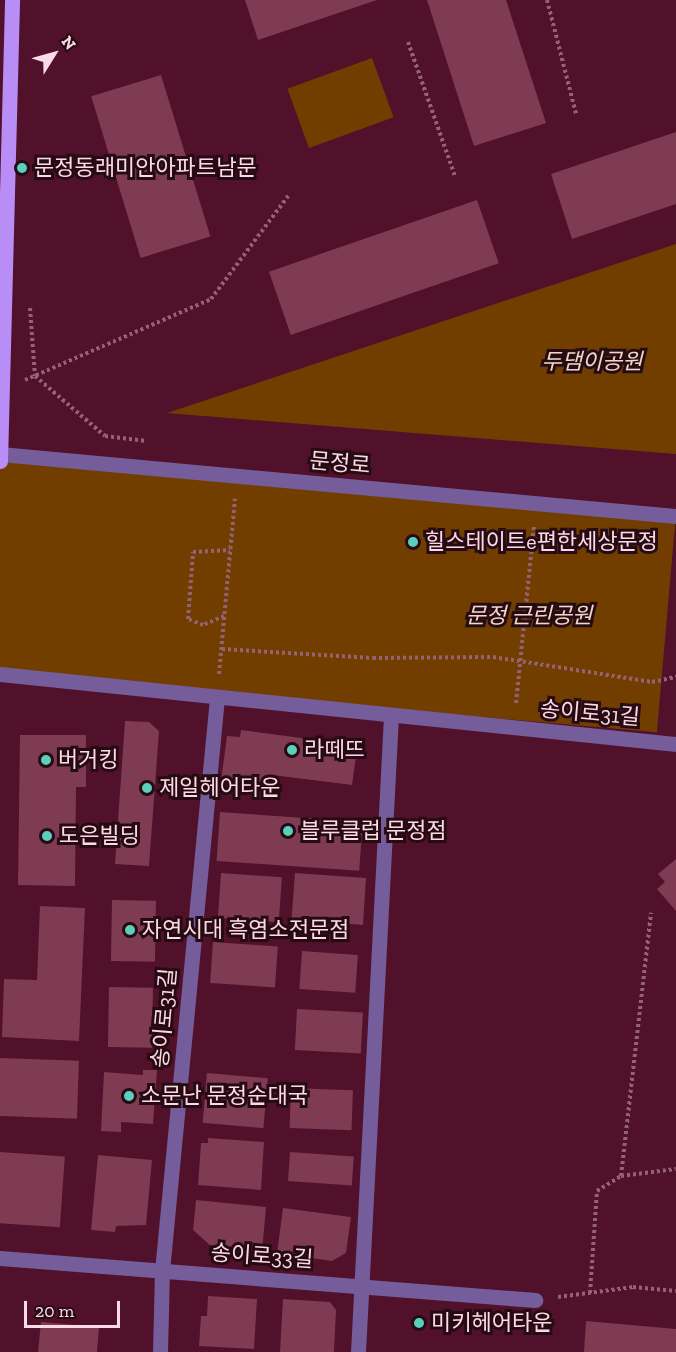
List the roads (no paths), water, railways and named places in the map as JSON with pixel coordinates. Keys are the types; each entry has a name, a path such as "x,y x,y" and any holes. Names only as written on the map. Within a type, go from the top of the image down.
{"main road":[{"path":"0,461 12,0"}],"street":[{"name":"문정로","path":"0,454 676,516"},
{"name":"송이로31길","path":"0,674 676,744"},
{"name":"송이로31길","path":"162,1271 217,698"},
{"path":"358,1352 358,1286 391,716"},
{"name":"송이로33길","path":"0,1258 536,1300"},
{"path":"160,1352 162,1271"}],"place":[{"name":"문정동래미안아파트남문","path":"22,168"},
{"name":"힐스테이트e편한세상문정","path":"413,542"},
{"name":"라떼뜨","path":"292,750"},
{"name":"버거킹","path":"46,760"},
{"name":"제일헤어타운","path":"147,788"},
{"name":"블루클럽 문정점","path":"288,831"},
{"name":"도은빌딩","path":"47,836"},
{"name":"자연시대 흑염소전문점","path":"130,930"},
{"name":"소문난 문정순대국","path":"129,1096"},
{"name":"미키헤어타운","path":"419,1323"}],"park label":[{"name":"두댐이공원","path":"592,362"},
{"name":"문정 근린공원","path":"529,616"}]}
